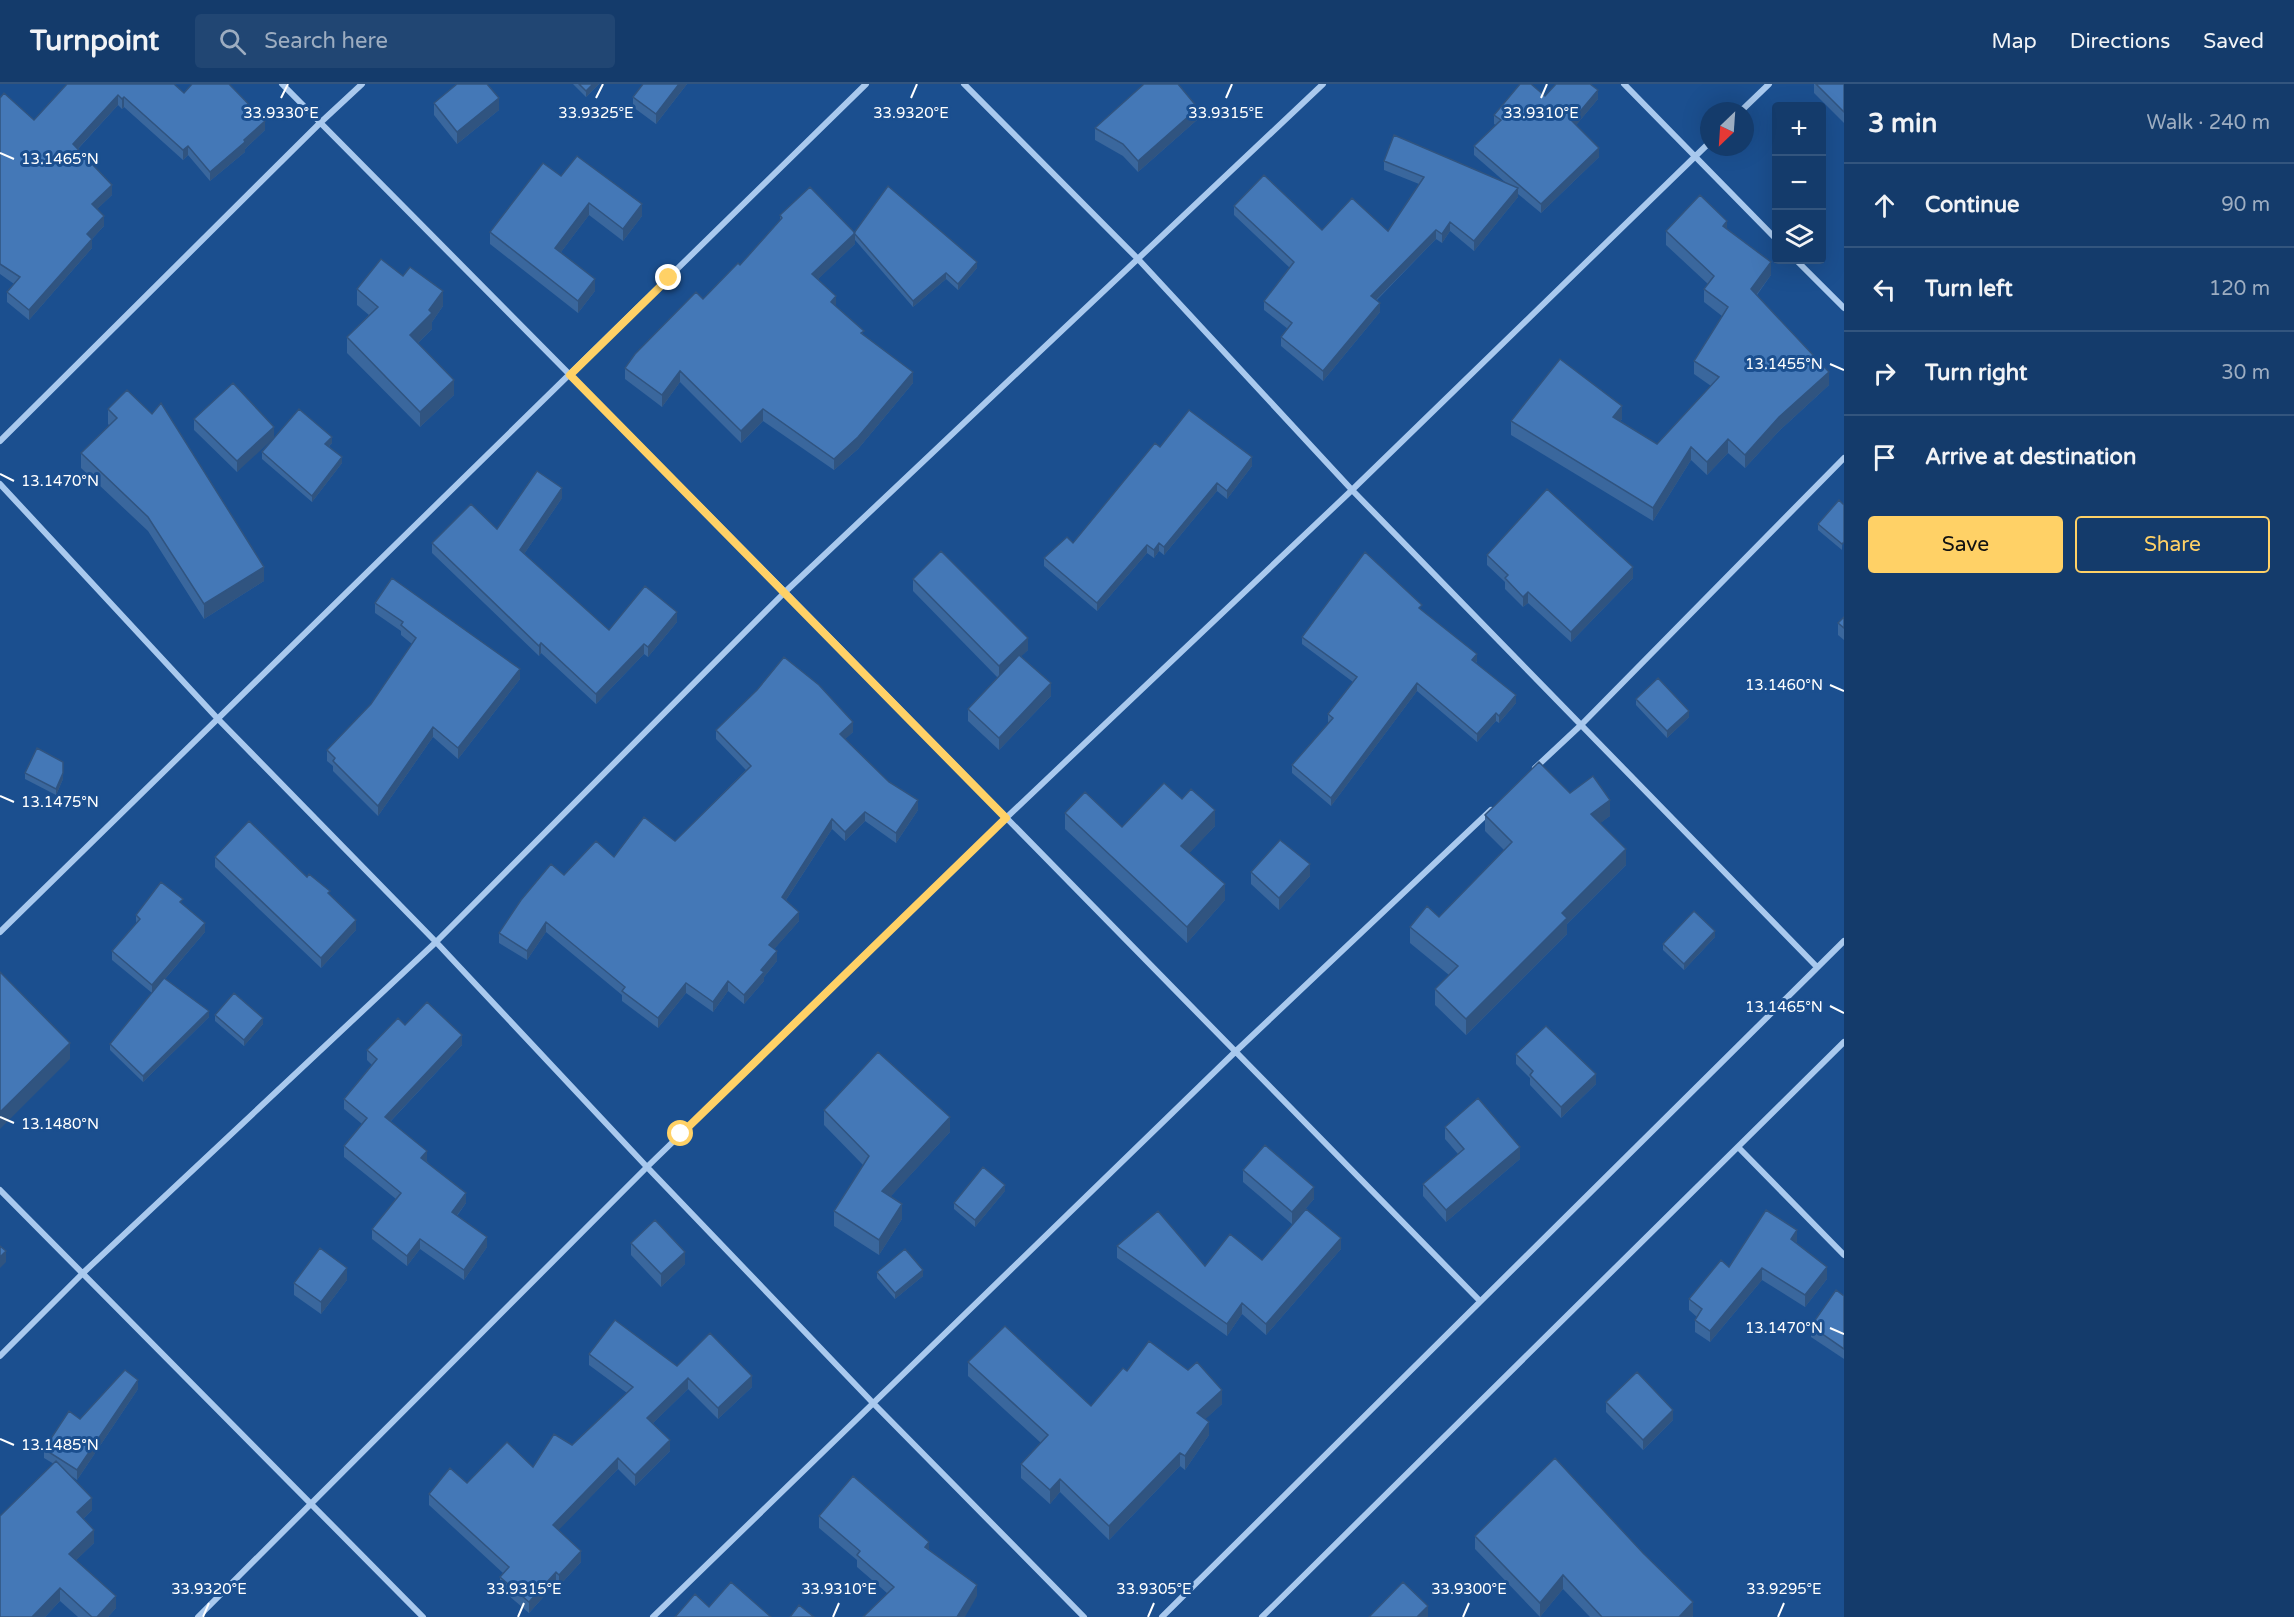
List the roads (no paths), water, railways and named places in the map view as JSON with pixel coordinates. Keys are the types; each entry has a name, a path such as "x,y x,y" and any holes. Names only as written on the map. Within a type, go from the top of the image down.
{"street":[{"path":"282,84 785,592 1480,1301"},
{"path":"0,441 362,84"},
{"path":"0,932 866,84"},
{"path":"964,84 1138,259 1352,490 1817,967"},
{"path":"0,1356 83,1273 436,942 785,592 1323,84"},
{"path":"1624,84 1772,235"},
{"path":"1751,102 1769,84"},
{"path":"198,1617 647,1167 1006,818 1352,490 1700,151"},
{"path":"1800,264 1844,308"},
{"path":"1529,774 1581,725 1844,459"},
{"path":"0,484 218,719 436,942 874,1404 1084,1617"},
{"path":"653,1617 1235,1052 1495,807"},
{"path":"1162,1617 1844,940"},
{"path":"1262,1617 1844,1042"},
{"path":"1739,1148 1844,1255"},
{"path":"0,1190 423,1617"}]}
